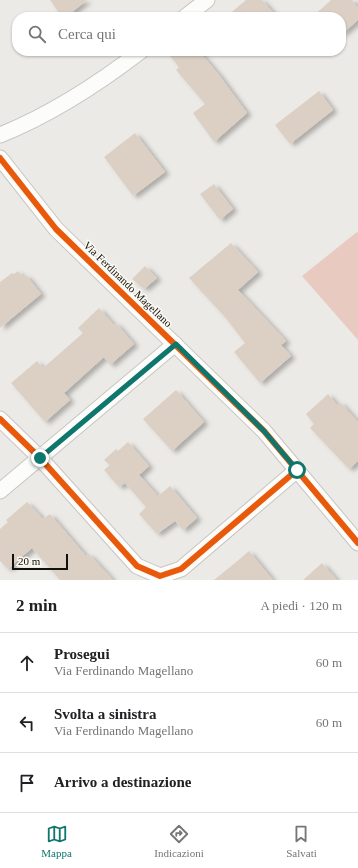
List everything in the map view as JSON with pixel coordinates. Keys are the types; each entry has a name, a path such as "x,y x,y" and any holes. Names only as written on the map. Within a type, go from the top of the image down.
{"street":[{"path":"191,12 207,0"},
{"path":"0,135 67,101 125,64 135,56"},
{"name":"Via Ferdinando Magellano","path":"0,158 56,229 264,431 358,543"},
{"path":"0,491 176,344"},
{"path":"0,419 40,458 137,566 160,576 181,569 297,470"}],"shaded area":[{"path":"357,232 358,233 358,340 302,276"}],"building":[{"path":"50,0 87,0 72,12 58,12"},
{"path":"246,0 262,0 273,12 232,12"},
{"path":"331,0 352,0 358,8 358,20 346,31 346,12 318,12"},
{"path":"170,56 203,56 247,113 214,142 193,113 205,104 176,70 179,67"},
{"path":"319,91 333,110 290,144 275,125"},
{"path":"135,133 165,172 133,196 104,157"},
{"path":"214,184 233,209 220,220 200,194"},
{"path":"231,243 258,272 238,290 286,341 281,345 291,356 260,383 234,352 245,343 225,317 189,278"},
{"path":"145,266 157,278 144,289 132,279"},
{"path":"18,271 23,277 26,275 41,294 0,328 0,282 12,273 14,274"},
{"path":"99,308 114,325 116,323 134,344 110,365 104,357 64,393 70,400 45,422 11,383 37,361 43,368 83,333 78,328"},
{"path":"176,390 204,422 172,451 143,419"},
{"path":"328,394 337,405 340,402 358,422 358,461 349,469 310,428 314,424 306,414"},
{"path":"128,442 149,466 139,475 158,496 170,486 197,518 183,530 175,521 157,534 139,514 146,507 125,483 119,487 104,470 110,465 104,460 116,449 118,451"},
{"path":"27,502 43,519 50,514 86,556 89,554 113,580 60,580 32,548 8,569 0,561 0,529 8,522 6,520"},
{"path":"249,551 273,580 214,580 235,563"},
{"path":"322,563 337,580 303,580"}],"cycle path":[{"path":"0,158 56,229 264,431 358,543"},
{"path":"0,419 40,458 137,566 160,576 181,569 297,470"}],"route":[{"path":"40,458 176,344 264,431 297,470"}]}
